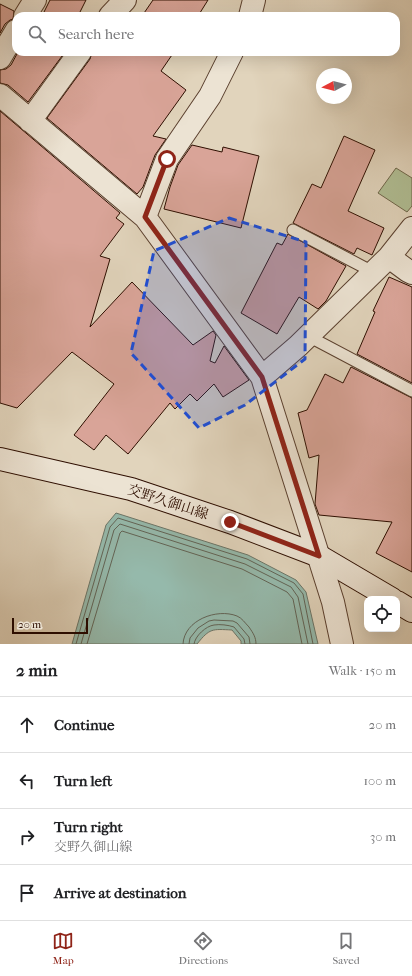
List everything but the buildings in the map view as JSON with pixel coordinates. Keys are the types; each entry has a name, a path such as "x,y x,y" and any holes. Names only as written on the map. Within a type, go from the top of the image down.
{"street":[{"path":"28,12 35,0"},
{"path":"114,12 125,0"},
{"path":"251,12 254,0"},
{"path":"0,58 12,38"},
{"path":"30,121 77,56"},
{"path":"145,217 167,159 210,96 230,56"},
{"path":"0,95 145,217 262,377 333,602 342,644"},
{"path":"262,377 308,336 389,257 412,228"},
{"path":"389,257 412,273"},
{"name":"交野久御山線","path":"0,459 131,489 230,522 319,556 387,596"},
{"path":"400,604 412,611"}],"lane":[{"path":"293,230 373,272"},
{"path":"308,336 412,391"}],"highlighted area":[{"path":"229,218 306,242 305,359 245,405 199,428 131,353 154,251"}],"shaded area":[{"path":"396,168 412,178 412,206 407,212 378,193"}],"water":[{"path":"116,513 248,555 296,580 306,592 318,644 241,644 241,641 232,630 216,630 209,632 197,644 72,644 106,525"}],"route":[{"path":"167,159 145,217 262,377 319,556 230,522"}]}
